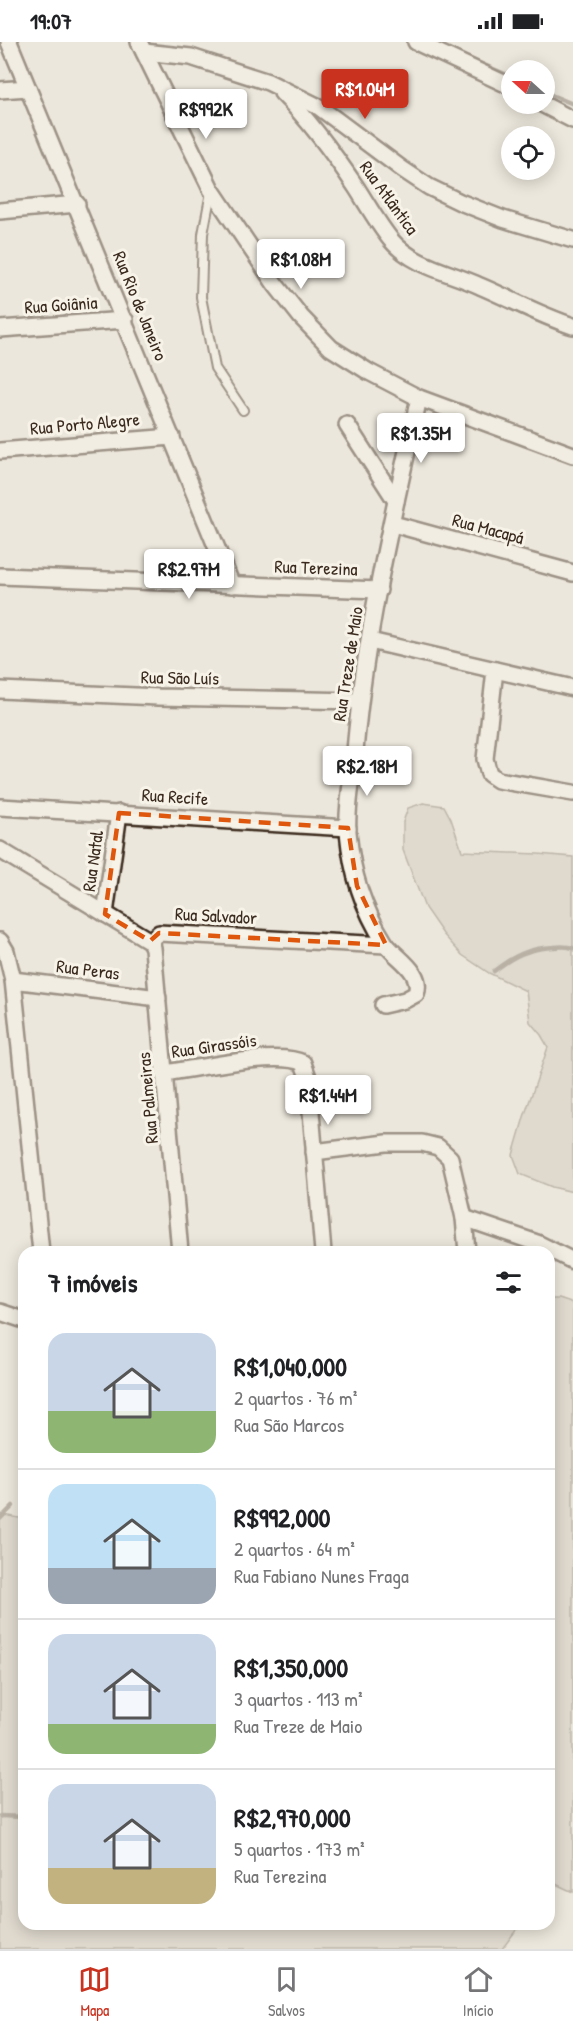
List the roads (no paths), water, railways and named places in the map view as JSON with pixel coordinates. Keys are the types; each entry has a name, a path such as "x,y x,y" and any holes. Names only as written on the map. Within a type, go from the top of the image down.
{"street":[{"name":"Rua Rio de Janeiro","path":"9,42 232,585"},
{"path":"416,42 501,82"},
{"path":"142,47 191,57 268,82 319,107 429,187 503,219 573,240"},
{"path":"142,47 212,189 275,284 331,348 369,372 419,398 573,455"},
{"name":"Rua Atlântica","path":"268,82 300,110 341,165 392,241 419,263 476,284 558,322 573,326"},
{"path":"0,90 28,88"},
{"path":"555,111 573,120"},
{"path":"0,211 77,204"},
{"name":"Rua Goiânia","path":"0,329 125,320"},
{"name":"Rua Treze de Maio","path":"383,1005 405,1000 416,994 418,986 411,970 386,945 365,907 352,866 348,828 359,701 396,501 419,398"},
{"path":"347,425 396,501"},
{"name":"Rua Porto Alegre","path":"0,451 172,437"},
{"name":"Rua Macapá","path":"393,524 573,573"},
{"name":"Rua Terezina","path":"0,576 379,590"},
{"path":"370,641 573,688"},
{"path":"495,670 485,759 489,774 498,780 573,793"},
{"name":"Rua São Luís","path":"0,690 158,697 359,701"},
{"name":"Rua Recife","path":"0,807 348,828"},
{"name":"Rua Natal","path":"105,914 119,813"},
{"path":"0,850 150,941"},
{"name":"Rua Salvador","path":"150,941 159,933 386,945"},
{"path":"0,941 6,951 13,980 40,1246"},
{"name":"Rua Palmeiras","path":"150,941 153,948 158,998 179,1246"},
{"name":"Rua Peras","path":"13,980 158,998"},
{"name":"Rua Girassóis","path":"165,1073 268,1058 296,1060 303,1064 306,1068 322,1246"},
{"path":"314,1152 386,1143 422,1143 438,1147 450,1158 464,1218 466,1246"},
{"path":"464,1218 543,1246"},
{"path":"555,1252 573,1261"},
{"path":"1,1318 18,1319"}],"lane":[{"path":"212,189 203,226 201,297 215,368 243,410"}],"waterway":[{"path":"438,42 445,48 501,72"},
{"path":"555,97 573,104"},
{"path":"494,971 529,951 559,946 573,948"},
{"path":"0,1519 13,1506"},
{"path":"0,1816 18,1817"}]}
